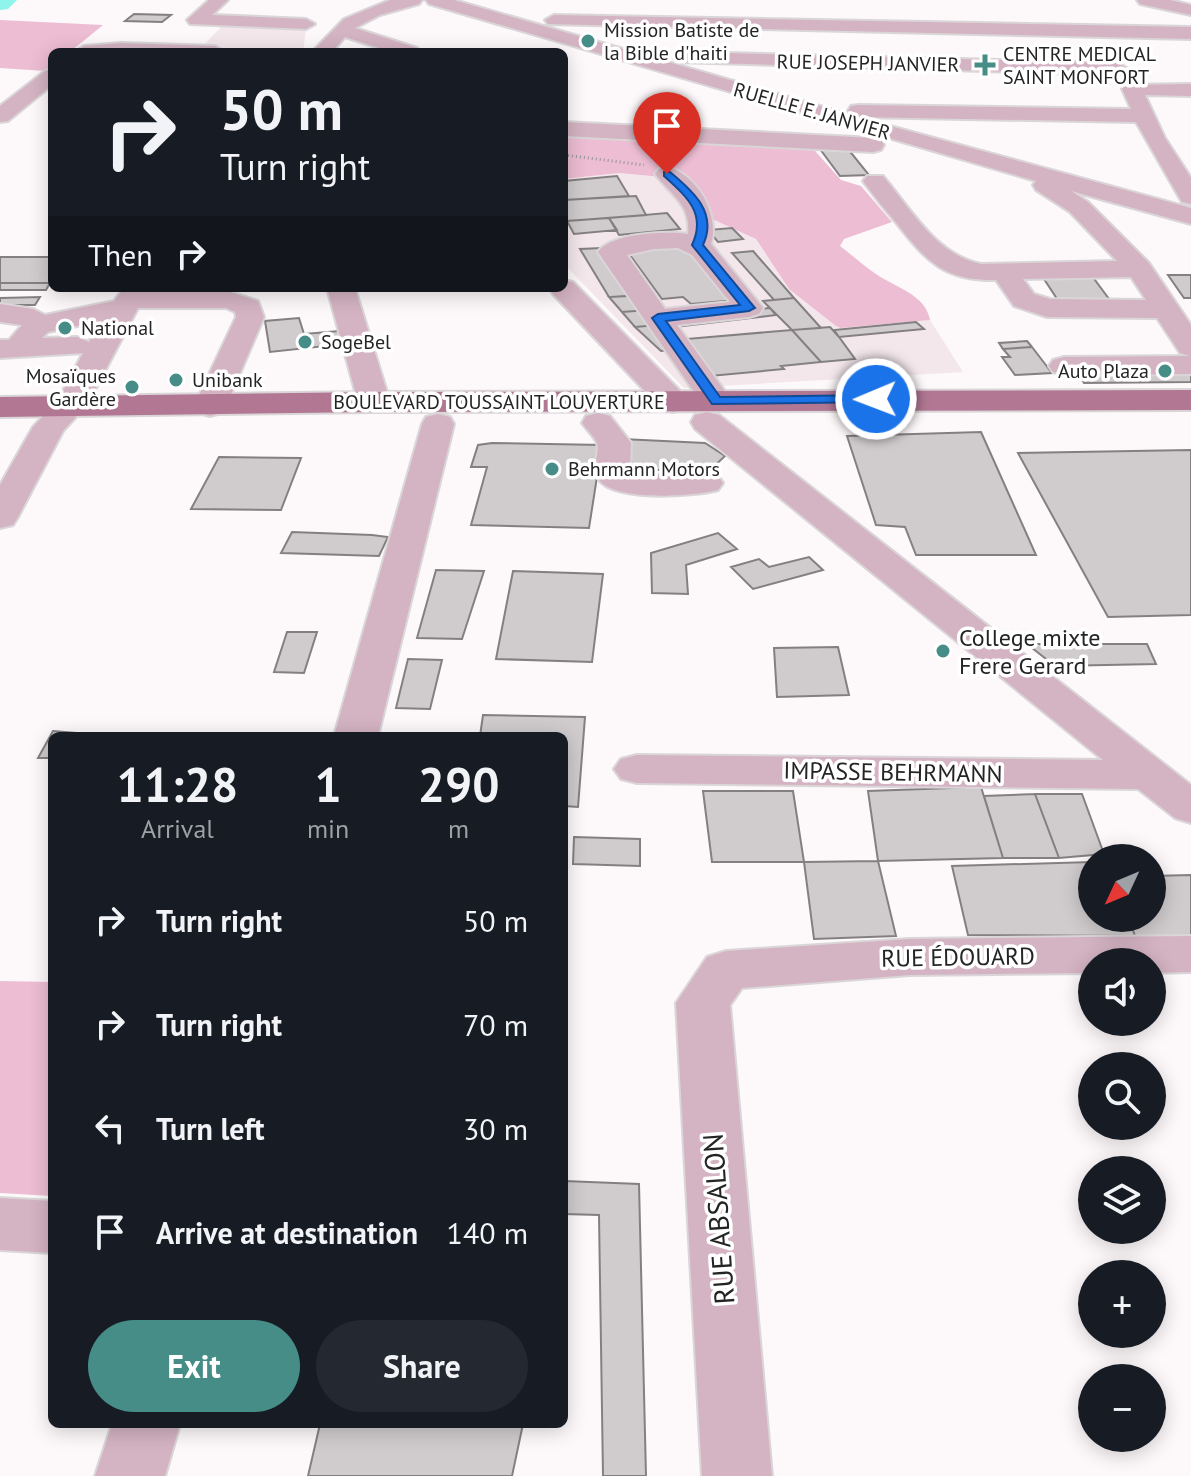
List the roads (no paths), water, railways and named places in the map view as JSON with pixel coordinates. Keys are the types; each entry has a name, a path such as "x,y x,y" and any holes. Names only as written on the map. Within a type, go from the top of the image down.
{"main road":[{"name":"BOULEVARD TOUSSAINT LOUVERTURE","path":"30,417 438,424 598,423 712,412 1191,400"},
{"name":"BOULEVARD TOUSSAINT LOUVERTURE","path":"30,417 210,406 374,402 673,402 712,412 1191,419"}],"street":[{"path":"219,0 196,20 346,29 399,48"},
{"path":"323,48 377,7 413,0"},
{"name":"RUELLE E. JANVIER","path":"435,0 514,17 618,55 824,112 943,149 1191,216"},
{"path":"594,21 595,0"},
{"path":"1146,0 1191,10"},
{"path":"289,8 308,26 320,48"},
{"path":"834,9 847,14 862,26"},
{"path":"514,17 1191,33"},
{"path":"247,22 240,32 276,34 272,48"},
{"path":"1095,31 1132,89 1154,138 1191,197"},
{"name":"RUE JOSEPH JANVIER","path":"618,55 1118,69"},
{"path":"14,82 47,79"},
{"path":"3,113 47,79"},
{"path":"1132,89 1191,90"},
{"path":"579,107 654,132"},
{"path":"824,112 906,110 1144,116"},
{"path":"3,113 37,111"},
{"path":"568,129 943,149"},
{"path":"1154,138 1179,139"},
{"path":"896,158 962,165 1029,179 1054,188 1079,207 1139,269 1191,347"},
{"path":"667,174 694,198 702,221 702,234 697,245"},
{"path":"875,181 942,262 981,272 1139,269"},
{"path":"658,318 749,308 697,245 681,240 625,245 611,252 693,368 712,412 1191,808"},
{"path":"1003,271 1024,300 1047,308 1163,309"},
{"path":"342,292 374,402"},
{"path":"567,292 673,402"},
{"path":"9,348 38,325 128,302 230,300 248,307 250,317 210,406"},
{"path":"0,466 79,346 128,302"},
{"path":"0,517 30,417 128,302"},
{"path":"0,313 33,318 38,325"},
{"path":"9,348 79,346"},
{"path":"1064,366 1191,365"},
{"path":"642,369 693,368"},
{"path":"598,423 614,443 613,474 638,486 706,483"},
{"path":"357,732 438,424"},
{"name":"IMPASSE BEHRMANN","path":"637,769 1149,775"},
{"name":"RUE ÉDOUARD","path":"726,970 910,957 1191,954"},
{"name":"RUE ABSALON","path":"726,970 703,1003 737,1476"},
{"path":"0,1224 48,1227"},
{"path":"130,1476 145,1428"}],"waterway":[{"path":"0,4 6,0"}],"place":[{"name":"Mission Batiste de la Bible d'haiti","path":"588,41"},
{"name":"CENTRE MEDICAL SAINT MONFORT","path":"985,65"},
{"name":"National","path":"65,328"},
{"name":"SogeBel","path":"305,342"},
{"name":"Auto Plaza","path":"1165,371"},
{"name":"Unibank","path":"176,380"},
{"name":"Mosaïques Gardère","path":"132,387"},
{"name":"Behrmann Motors","path":"552,469"},
{"name":"College mixte Frere Gerard","path":"943,651"}]}
